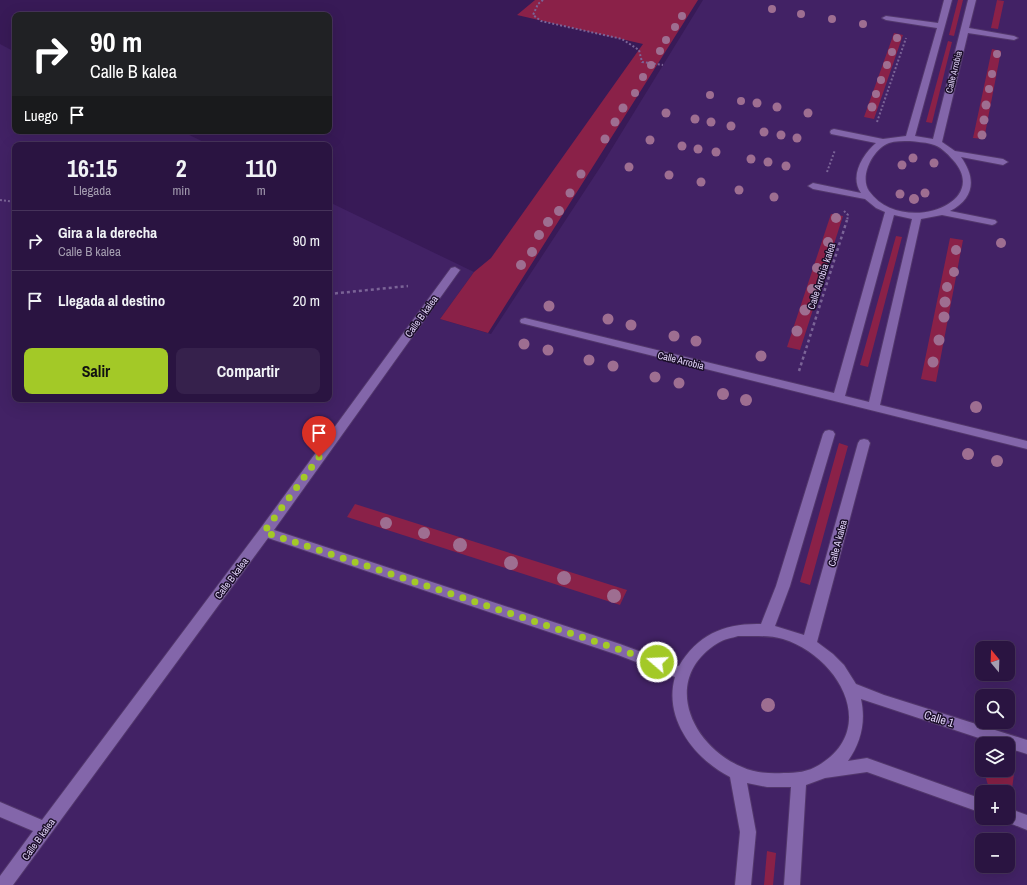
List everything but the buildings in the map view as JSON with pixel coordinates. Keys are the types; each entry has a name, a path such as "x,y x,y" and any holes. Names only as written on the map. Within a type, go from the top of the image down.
{"street":[{"path":"910,138 948,0"},
{"name":"Calle Arrobia","path":"937,143 972,0"},
{"path":"886,18 942,26"},
{"path":"964,30 1014,38"},
{"path":"834,132 885,142 910,138 937,143 953,153 962,164 967,175 966,187 960,199 942,212"},
{"path":"885,142 870,154 864,164 861,179 863,188 869,197 877,204 900,215 916,217 942,212 992,222"},
{"path":"953,153 1003,162"},
{"path":"813,186 869,197"},
{"path":"838,399 890,211"},
{"path":"873,408 916,217"},
{"name":"Calle B kalea","path":"4,885 455,270"},
{"name":"Calle Arrobia","path":"525,321 1027,445"},
{"path":"766,630 783,586 830,434"},
{"name":"Calle A kalea","path":"810,644 864,442"},
{"path":"264,532 657,662 682,674"},
{"path":"824,771 843,755 854,735 857,712 851,689 841,672 827,656 810,644 788,634 766,630 738,630 713,639 694,654 682,674 678,695 683,718 694,739 713,758 737,772 768,781 799,780 824,771 866,765 975,804"},
{"name":"Calle 1","path":"851,689 882,701 1027,747"},
{"path":"737,772 748,832 743,885"},
{"path":"792,885 799,780"},
{"path":"0,809 45,829"},
{"path":"1015,818 1027,822"}],"path":[{"path":"543,0 538,4 533,15 541,21 622,39 639,50 642,62 664,65"},
{"path":"874,124 879,121 908,32"},
{"path":"826,175 836,146"},
{"path":"0,200 12,202"},
{"name":"Calle Arrobia kalea","path":"798,373 848,215 841,209"},
{"path":"332,294 408,286"}],"shaded area":[{"path":"535,0 698,0 488,333 440,319 474,272 491,258 643,44 517,15"},
{"path":"703,0 1027,0 1027,885 0,885 0,44 12,50 12,134 187,134 204,142 12,142 12,402 332,402 332,203 474,272 440,319 491,334 603,163"},
{"path":"958,0 963,0 954,36 949,35"},
{"path":"997,0 1004,1 998,29 991,28"},
{"path":"894,33 903,35 874,119 864,117"},
{"path":"948,41 952,42 932,123 926,122"},
{"path":"992,49 1001,51 984,139 973,138"},
{"path":"831,214 843,216 800,350 787,347"},
{"path":"896,236 902,237 868,367 860,365"},
{"path":"950,238 963,240 936,382 921,379"},
{"path":"839,443 848,446 810,585 800,582"},
{"path":"355,504 627,590 620,605 347,517"},
{"path":"986,777 1014,777 1013,785 988,785"},
{"path":"767,851 776,853 773,885 764,885"}],"route":[{"path":"319,457 264,532 657,662"}]}
